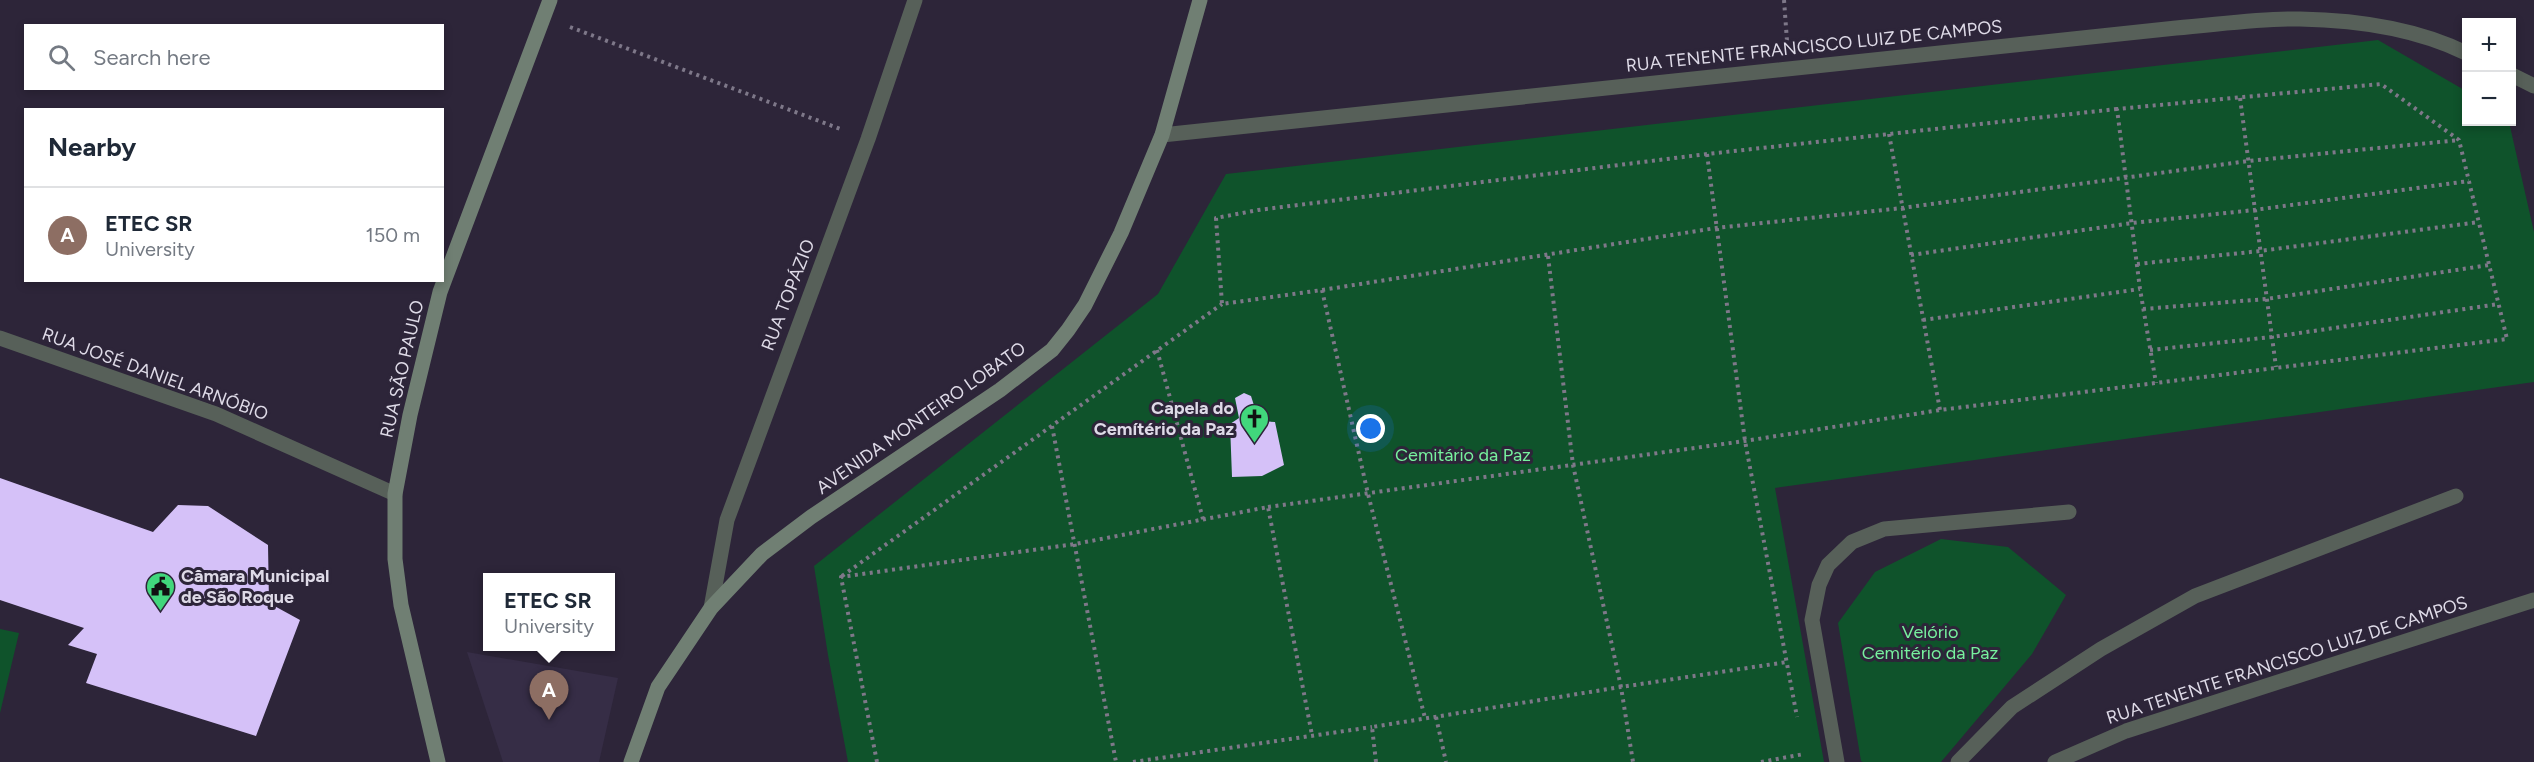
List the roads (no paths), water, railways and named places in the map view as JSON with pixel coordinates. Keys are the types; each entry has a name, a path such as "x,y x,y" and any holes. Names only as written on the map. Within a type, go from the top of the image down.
{"street":[{"name":"RUA SÃO PAULO","path":"444,281 550,0"},
{"name":"RUA TOPÁZIO","path":"711,608 727,520 868,139 915,0"},
{"name":"AVENIDA MONTEIRO LOBATO","path":"631,762 658,687 711,608 762,554 811,516 1000,390 1052,350 1085,305 1121,233 1162,135 1200,0"},
{"name":"RUA TENENTE FRANCISCO LUIZ DE CAMPOS","path":"1162,135 2176,28 2299,18 2375,25 2450,45 2462,51"},
{"path":"2516,77 2532,85 2534,99"},
{"name":"RUA SÃO PAULO","path":"438,762 402,605 395,559 395,494 410,415 444,282"},
{"name":"RUA JOSÉ DANIEL ARNÓBIO","path":"0,338 216,414 395,494"},
{"path":"1958,762 2012,707 2101,649 2194,596 2456,496"},
{"path":"1837,762 1812,620 1818,585 1828,565 1852,542 1884,529 2069,512"},
{"name":"RUA TENENTE FRANCISCO LUIZ DE CAMPOS","path":"2055,762 2126,731 2534,600"}],"place":[{"name":"Capela do Cemítério da Paz","path":"1255,444"},
{"name":"Câmara Municipal de São Roque","path":"160,612"},
{"name":"ETEC SR","path":"549,720"}],"park label":[{"name":"Cemitário da Paz","path":"1463,455"},
{"name":"Velório Cemitério da Paz","path":"1930,642"}]}
